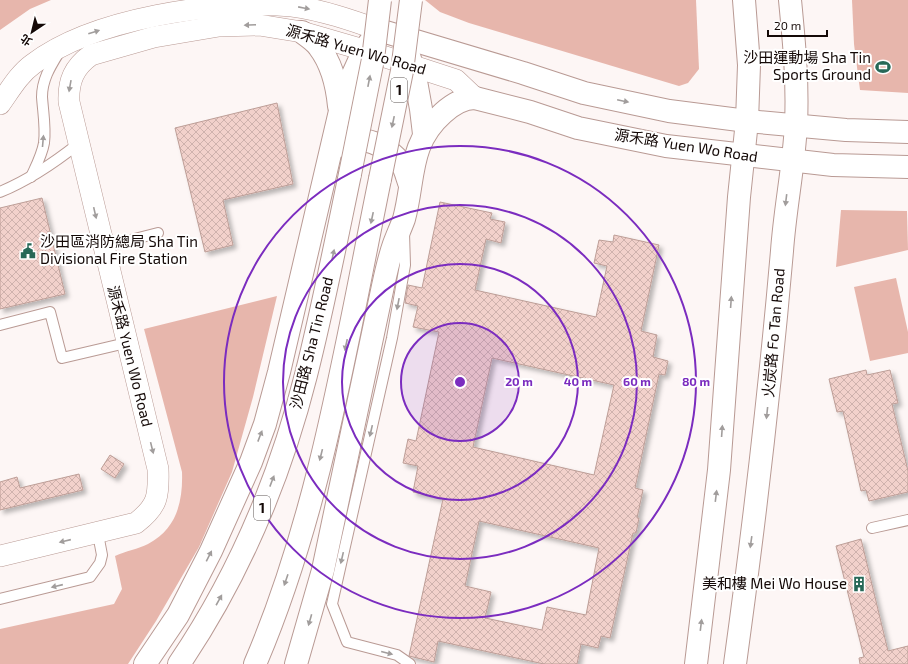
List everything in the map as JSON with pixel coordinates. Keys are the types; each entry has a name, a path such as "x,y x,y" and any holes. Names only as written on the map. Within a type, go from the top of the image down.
{"main road":[{"name":"沙田路 Sha Tin Road","path":"179,664 230,580 253,531 278,465 306,375 350,174 373,59 380,0"},
{"name":"沙田路 Sha Tin Road","path":"255,664 292,565 331,417 402,71 411,0"},
{"path":"696,664 719,470 743,155 747,121 749,65 744,0"},
{"name":"火炭路 Fo Tan Road","path":"734,664 755,515 767,409 785,208 796,125 796,65 790,0"},
{"path":"145,664 178,615 211,551 251,462 265,424 281,365 340,112 354,70 364,50 379,30"},
{"name":"源禾路 Yuen Wo Road","path":"379,30 524,73 584,93 669,111 747,121 846,130 908,132"},
{"path":"302,32 319,46 330,66 337,86 340,112"},
{"path":"403,37 413,66 419,93 424,134"},
{"path":"296,664 323,570 383,286 393,248 404,219 416,158 424,134 434,121 463,99 476,98"},
{"name":"源禾路 Yuen Wo Road","path":"476,98 530,112 578,128 666,146 833,165 908,167"},
{"path":"329,157 340,145 349,140 363,140 377,144 393,154 403,166 410,185"}],"street":[{"name":"源禾路 Yuen Wo Road","path":"0,104 17,79 31,65 64,45 82,36 148,17 216,4 236,3 292,6 314,10 379,30"},
{"name":"源禾路 Yuen Wo Road","path":"0,556 98,534 136,523 150,512 156,500 158,470 69,102 69,90 76,70 91,55 154,37 219,26 259,25 302,32 364,50 456,80 476,98"}],"lane":[{"path":"31,178 44,143 42,95 44,82 48,69 64,45"},
{"path":"0,192 31,178 56,162 78,144"},
{"path":"404,219 404,273 392,338 332,604 347,642 397,655 410,664"},
{"path":"103,247 158,233"},
{"path":"0,325 50,312 62,358 126,342"},
{"path":"872,528 908,520"},
{"path":"0,599 90,577 100,563 102,555 98,534"}],"shaded area":[{"path":"0,0 51,0 30,9 0,30"},
{"path":"425,0 696,0 699,69 688,83 679,86 469,23 440,12"},
{"name":"沙田運動場 Sha Tin Sports Ground","path":"852,0 908,0 908,93 860,90 854,44"},
{"path":"841,210 907,211 908,250 836,267"},
{"path":"896,278 908,332 908,353 870,361 854,287"},
{"path":"277,296 253,397 232,472 199,547 156,621 128,664 0,664 0,629 114,604 122,589 115,556 144,546 158,538 172,522 176,513 181,493 182,472 144,329"}],"building":[{"path":"277,103 293,184 223,200 233,245 205,252 175,128"},
{"name":"沙田區消防總局 Sha Tin Divisional Fire Station","path":"42,198 65,294 0,309 0,208"},
{"path":"440,202 492,213 490,219 505,222 501,243 486,239 475,290 596,317 607,266 594,263 599,240 613,242 614,235 659,245 641,331 657,335 653,357 668,361 665,375 659,374 635,488 643,490 637,518 639,518 636,533 633,533 610,638 601,636 598,648 581,644 577,664 544,664 438,641 434,662 409,656 443,499 413,492 418,466 403,463 408,439 416,441 439,332 413,327 418,306 405,303 408,285 422,288","holes":["492,358 614,385 594,475 473,447","479,521 599,548 586,615 547,607 542,630 485,618 491,592 465,586"]},
{"path":"866,370 867,375 890,370 898,403 892,404 908,471 908,492 869,501 866,490 861,491 843,411 837,412 829,379"},
{"path":"110,455 124,464 115,478 101,469"},
{"path":"79,474 83,490 0,510 0,482 17,477 20,488"},
{"name":"美和樓 Mei Wo House","path":"861,539 888,651 908,646 908,664 860,664 859,658 864,657 836,546"}],"place":[{"name":"沙田運動場 Sha Tin Sports Ground","path":"883,67"},
{"name":"沙田區消防總局 Sha Tin Divisional Fire Station","path":"28,251"},
{"name":"美和樓 Mei Wo House","path":"859,584"}]}
